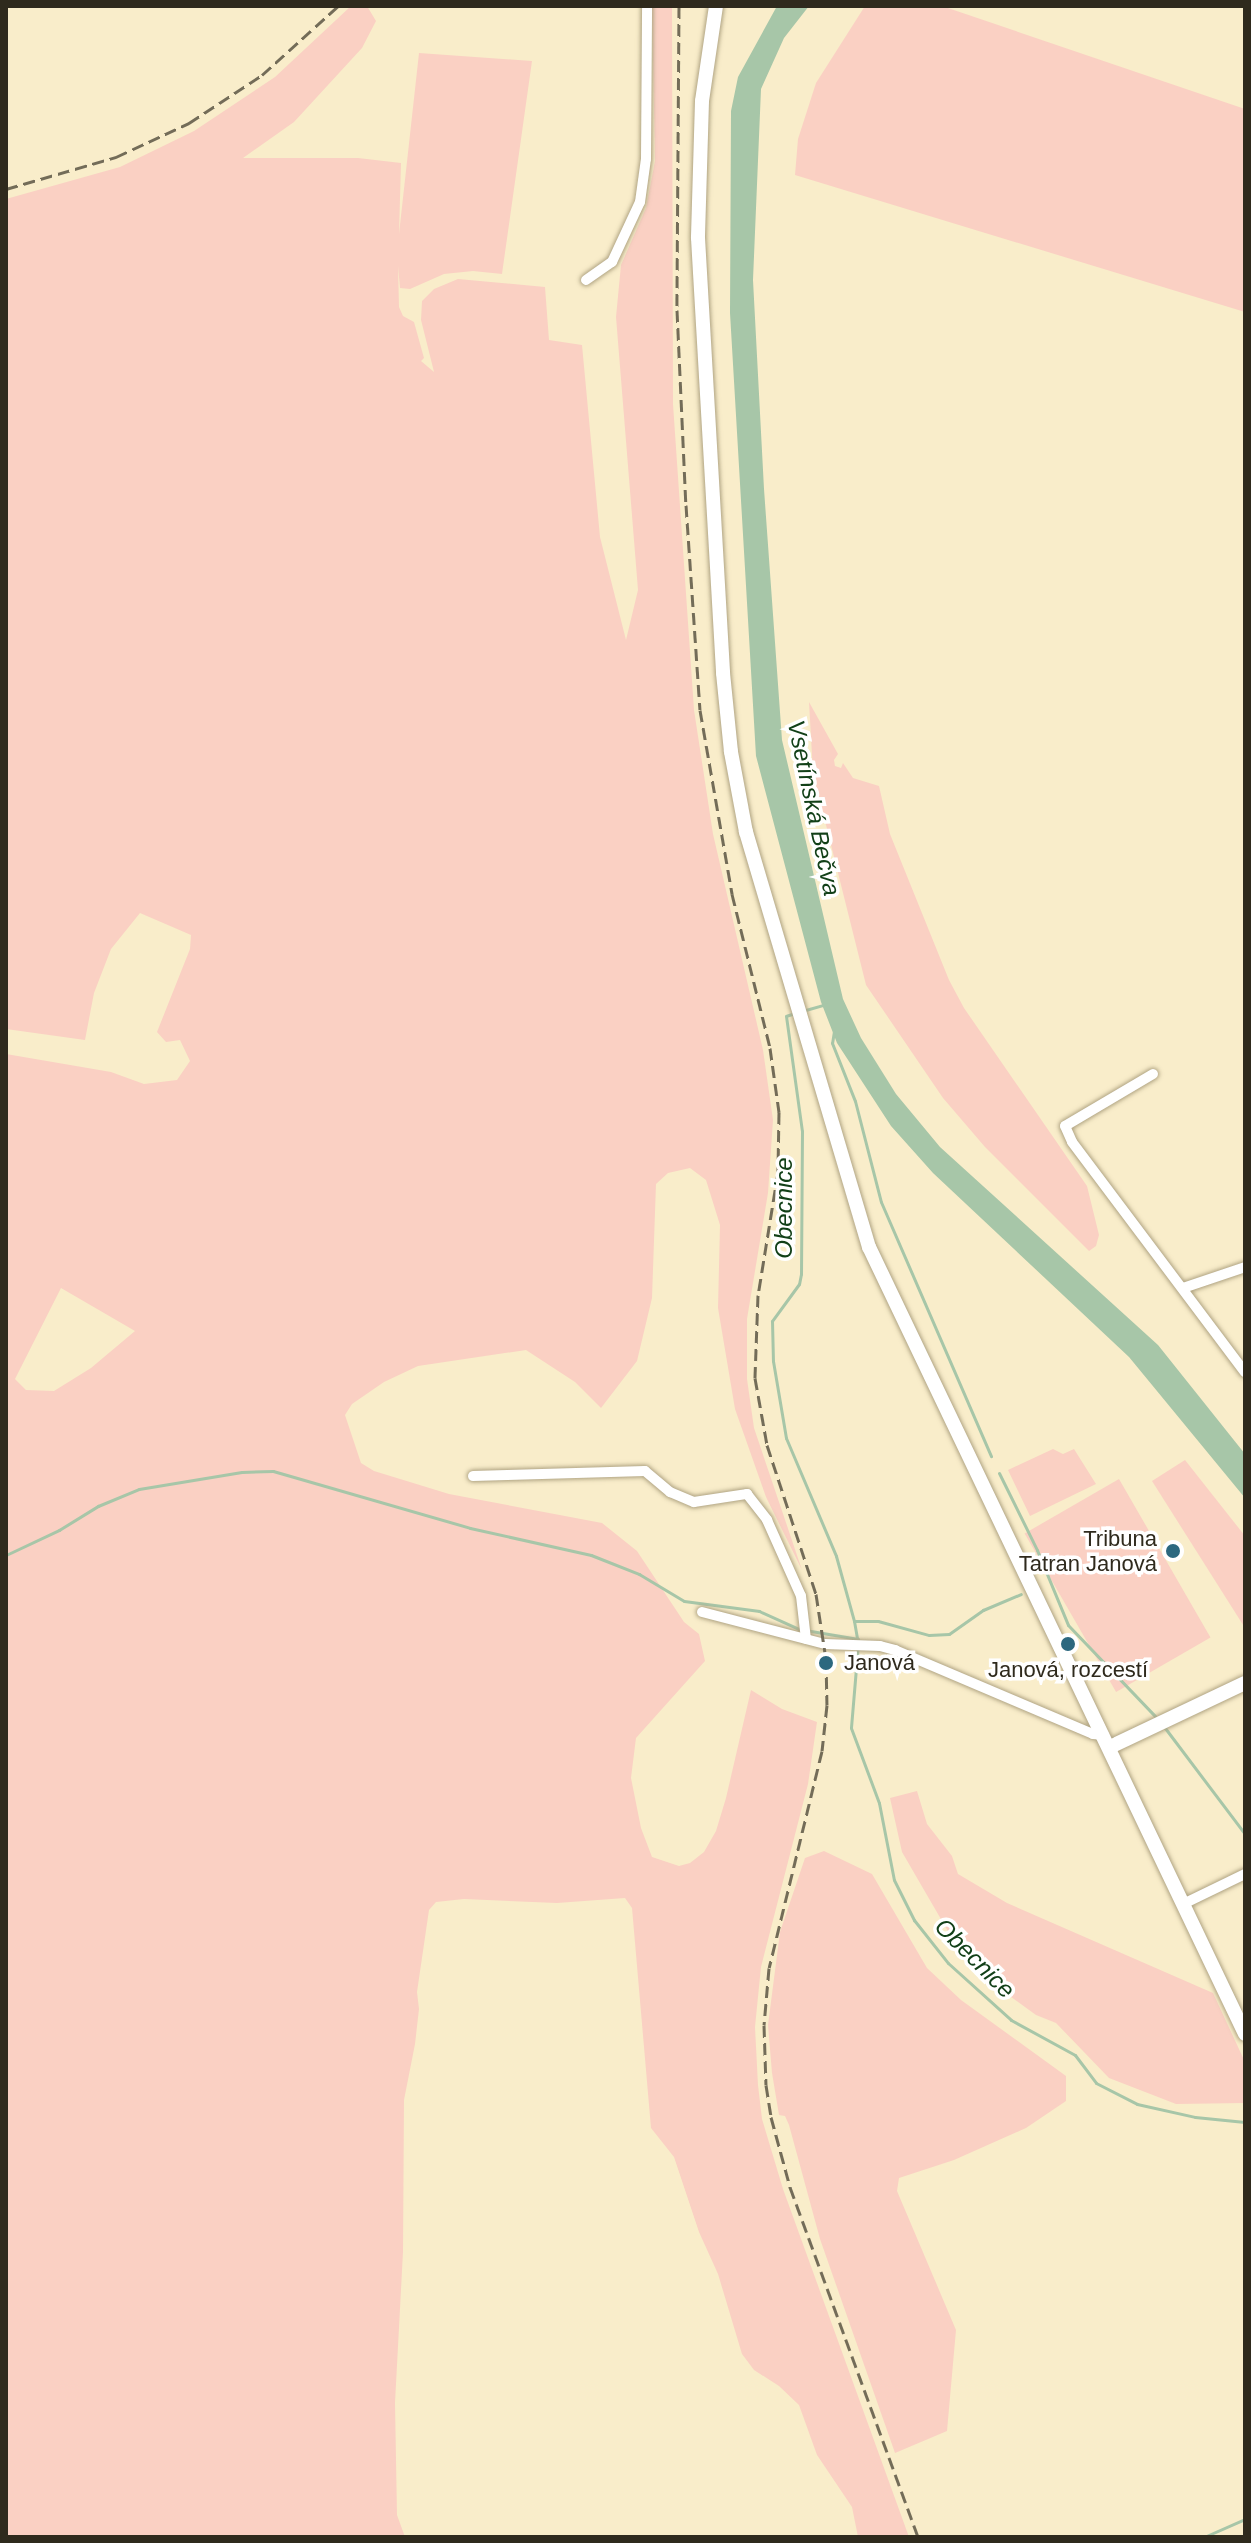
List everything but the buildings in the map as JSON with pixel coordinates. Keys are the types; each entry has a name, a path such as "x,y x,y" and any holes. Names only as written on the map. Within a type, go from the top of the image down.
{"main road":[{"path":"711,9 702,101 698,238 725,697 740,808 869,1247 1245,2034"},
{"path":"1107,1741 1245,1683"}],"street":[{"path":"586,280 612,262 640,202 646,159 647,6"},
{"path":"1153,1074 1065,1126 1072,1142 1245,1372"},
{"path":"1183,1288 1245,1267"},
{"path":"473,1476 645,1471 670,1492 694,1502 747,1494 767,1520 801,1596 806,1639"},
{"path":"702,1612 806,1639 895,1650 1107,1741"},
{"path":"1183,1904 1245,1874"}],"shaded area":[{"path":"351,6 367,6 376,21 362,48 294,122 243,158 358,158 401,163 399,234 419,53 532,61 502,274 473,271 444,274 410,289 400,288 398,266 399,307 403,316 414,322 424,358 421,361 434,372 421,320 422,301 434,289 458,279 545,287 549,340 582,345 600,537 626,640 638,590 616,317 621,265 646,208 655,161 652,6 672,6 673,404 694,710 713,834 763,1050 773,1120 768,1193 747,1319 747,1379 754,1428 802,1570 766,1497 735,1409 718,1308 720,1225 706,1180 690,1168 668,1173 656,1184 652,1298 637,1361 601,1408 575,1382 526,1350 418,1366 384,1382 352,1404 345,1415 361,1463 374,1471 449,1494 602,1523 637,1551 684,1622 699,1634 705,1661 636,1738 631,1778 641,1828 652,1857 679,1866 690,1863 704,1852 716,1831 726,1798 751,1690 782,1709 817,1722 808,1784 761,1967 755,2027 758,2085 762,2119 783,2189 909,2537 858,2537 852,2507 817,2455 799,2405 779,2386 754,2370 742,2354 718,2274 699,2232 674,2157 651,2128 632,1908 625,1898 557,1903 464,1899 436,1902 429,1910 417,1992 419,2009 415,2044 404,2100 403,2252 395,2403 397,2515 405,2537 6,2537 6,1054 111,1072 144,1084 177,1080 190,1061 180,1040 166,1042 157,1032 190,949 191,935 140,913 111,949 94,993 85,1040 6,1029 6,199 120,167 194,131 275,77","holes":["61,1288 135,1331 91,1368 54,1391 26,1390 15,1379"]},
{"path":"777,6 809,6 784,38 761,89 753,280 764,489 782,740 843,999 861,1038 896,1094 940,1147 1158,1345 1245,1454 1245,1498 1129,1357 933,1173 891,1126 837,1043 821,1002 756,756 730,313 731,111 738,77"},
{"path":"865,6 942,6 1245,109 1245,312 795,175 798,139 816,83"},
{"path":"809,702 838,754 834,760 835,766 841,768 843,763 853,778 879,786 890,834 949,980 964,1008 1087,1186 1099,1235 1096,1246 1089,1251 985,1147 943,1098 866,985 813,773"},
{"path":"1053,1449 1063,1454 1074,1449 1096,1484 1030,1516 1008,1470"},
{"path":"1185,1460 1245,1536 1245,1628 1152,1481"},
{"path":"1119,1479 1210,1637 1116,1692 1025,1534"},
{"path":"917,1791 927,1824 952,1856 958,1874 1007,1903 1213,1993 1245,2062 1245,2103 1176,2104 1109,2078 1056,2023 1036,2015 996,1986 960,1952 902,1852 890,1798"},
{"path":"824,1851 872,1874 927,1968 961,2000 1066,2076 1066,2101 1026,2128 954,2160 899,2178 897,2191 956,2330 947,2431 895,2453 820,2239 789,2125 785,2116 779,2115 772,2073 768,2025 780,1932 805,1858"}],"waterway":[{"name":"Obecnice","path":"802,1011 826,1004"},
{"name":"Obecnice","path":"795,1013 786,1016 802,1131 801,1274 799,1284 772,1321 773,1361 786,1438 836,1556 854,1621 858,1644 851,1728 879,1803 894,1880 914,1920 948,1963 1011,2020 1075,2055 1096,2083 1137,2104 1195,2117 1245,2122"},
{"path":"834,1031 832,1043 855,1101 881,1202 991,1456"},
{"path":"6,1555 59,1530 98,1506 139,1489 242,1472 273,1471 470,1528 591,1555 639,1574 684,1601 759,1611 799,1629 858,1639"},
{"path":"999,1473 1037,1550 1068,1625 1155,1716"},
{"name":"Obecnice","path":"854,1621 878,1621 929,1635 949,1634 983,1610 1021,1594"},
{"path":"1165,1728 1245,1834"},
{"path":"1204,2537 1245,2519"}],"railway":[{"path":"6,189 116,157 189,123 262,75 338,6"},
{"path":"679,6 677,310 700,710 732,894 770,1048 779,1112 778,1172 758,1295 755,1378 767,1445 816,1594 826,1659 827,1705 822,1751 769,1968 764,2025 766,2085 771,2117 790,2187 918,2537"}],"place":[{"name":"Tribuna Tatran Janová","path":"1173,1551"},
{"name":"Janová, rozcestí","path":"1068,1644"},
{"name":"Janová","path":"826,1663"}],"water label":[{"name":"Vsetínská Bečva","path":"814,808"}]}
